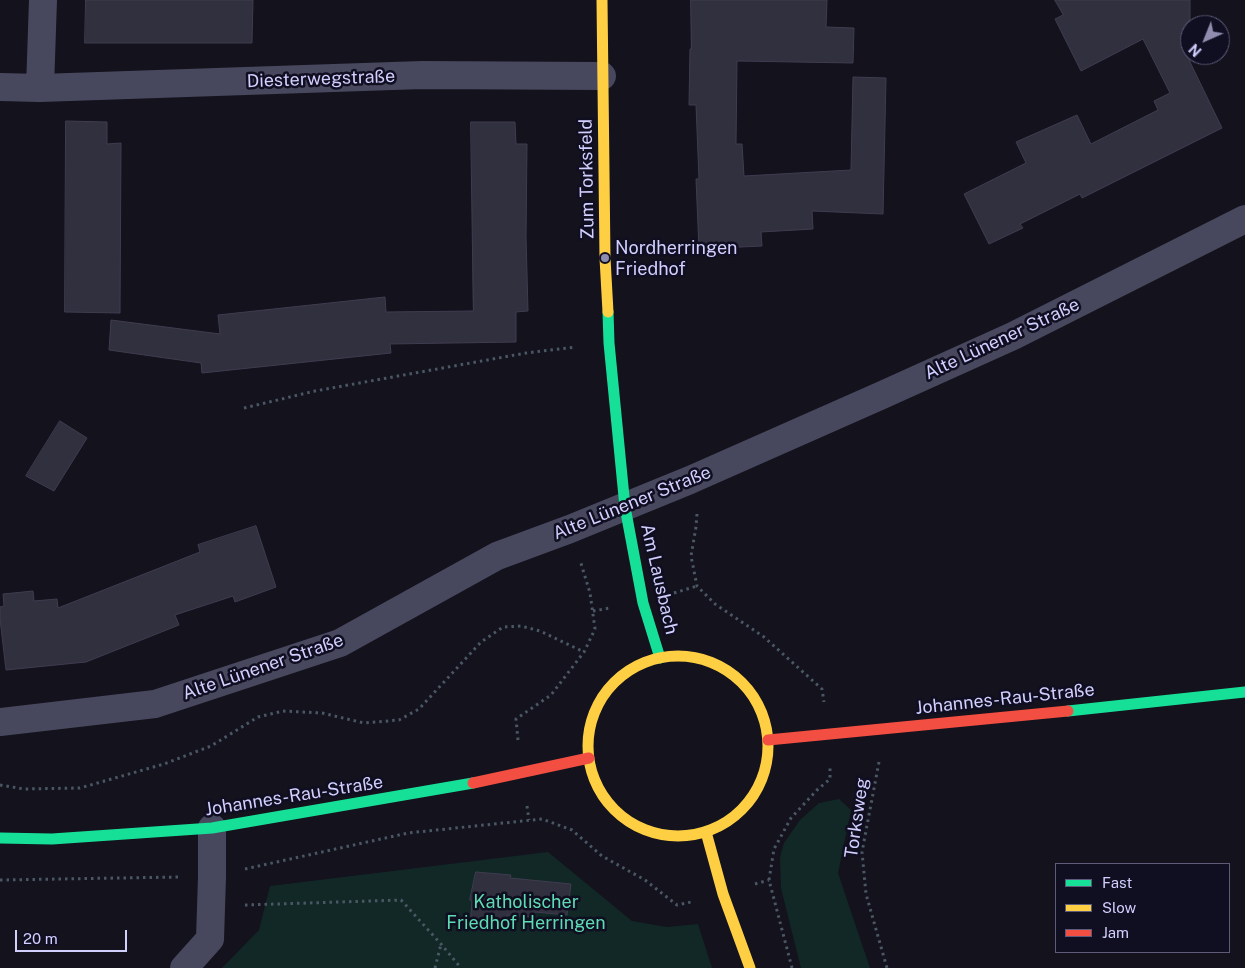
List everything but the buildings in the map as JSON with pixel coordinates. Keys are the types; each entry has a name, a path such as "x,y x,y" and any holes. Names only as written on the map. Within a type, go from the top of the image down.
{"main road":[{"name":"Zum Torksfeld","path":"602,0 605,250 609,343 625,508"},
{"name":"Am Lausbach","path":"625,508 643,603 660,658"},
{"path":"679,656 699,658 716,665 733,674 747,687 758,704 765,721 768,740 768,755 761,783 744,808 720,826 706,832 687,836 668,835 648,830 630,822 615,810 603,794 594,777 589,758 588,741 596,708 616,681 629,670 645,662 679,656"},
{"name":"Johannes-Rau-Straße","path":"768,740 1245,692"},
{"name":"Johannes-Rau-Straße","path":"0,838 52,839 212,828 426,792 589,758"},
{"path":"706,832 723,894 750,968"}],"street":[{"path":"40,88 42,0"},
{"name":"Diesterwegstraße","path":"0,87 40,88 422,76 602,76"},
{"name":"Alte Lünener Straße","path":"0,722 155,704 340,644 497,556 625,508 1012,336 1245,219"},
{"path":"184,968 210,939 212,828"}],"path":[{"path":"244,408 315,391 526,353 609,343"},
{"path":"690,480 698,502 691,556 697,586 715,604 764,637 822,688 830,734 830,779 791,818 774,848 769,880 792,968"},
{"path":"529,820 521,773 516,719 551,695 584,652 595,629 590,593 570,529"},
{"path":"0,785 24,789 80,788 164,764 211,746 258,717 283,711 322,713 364,723 399,720 419,709 482,642 503,627 522,626 584,652"},
{"name":"Torksweg","path":"885,729 862,852 866,894 887,968"},
{"path":"0,880 212,876 408,833 542,819 572,830 602,856 645,880 677,905 769,880"},
{"path":"210,906 401,900 461,968"},
{"path":"435,968 441,944"}],"green space":[{"path":"839,799 851,810 838,873 870,968 801,968 781,888 780,857 784,843 800,820 819,803"},
{"name":"Katholischer Friedhof Herringen","path":"548,852 632,921 667,927 698,924 712,968 222,968 259,930 270,886"}],"traffic: fast":[{"path":"608,312 609,343 625,507 643,603 660,658"},
{"path":"1068,711 1245,692"},
{"path":"0,838 52,839 212,828 473,783"}],"traffic: slow":[{"path":"602,0 605,258 608,312"},
{"path":"678,656 696,658 712,663 728,671 747,689 753,696 764,720 768,746 766,764 761,780 753,796 735,815 728,821 704,832 678,836 660,834 644,829 628,821 609,803 603,796 592,772 588,746 590,728 595,712 603,696 621,677 628,671 652,660 678,656"},
{"path":"706,832 723,894 750,968"}],"traffic: jam":[{"path":"768,740 1068,711"},
{"path":"473,783 589,758"}],"place":[{"name":"Nordherringen Friedhof","path":"605,258"}]}
